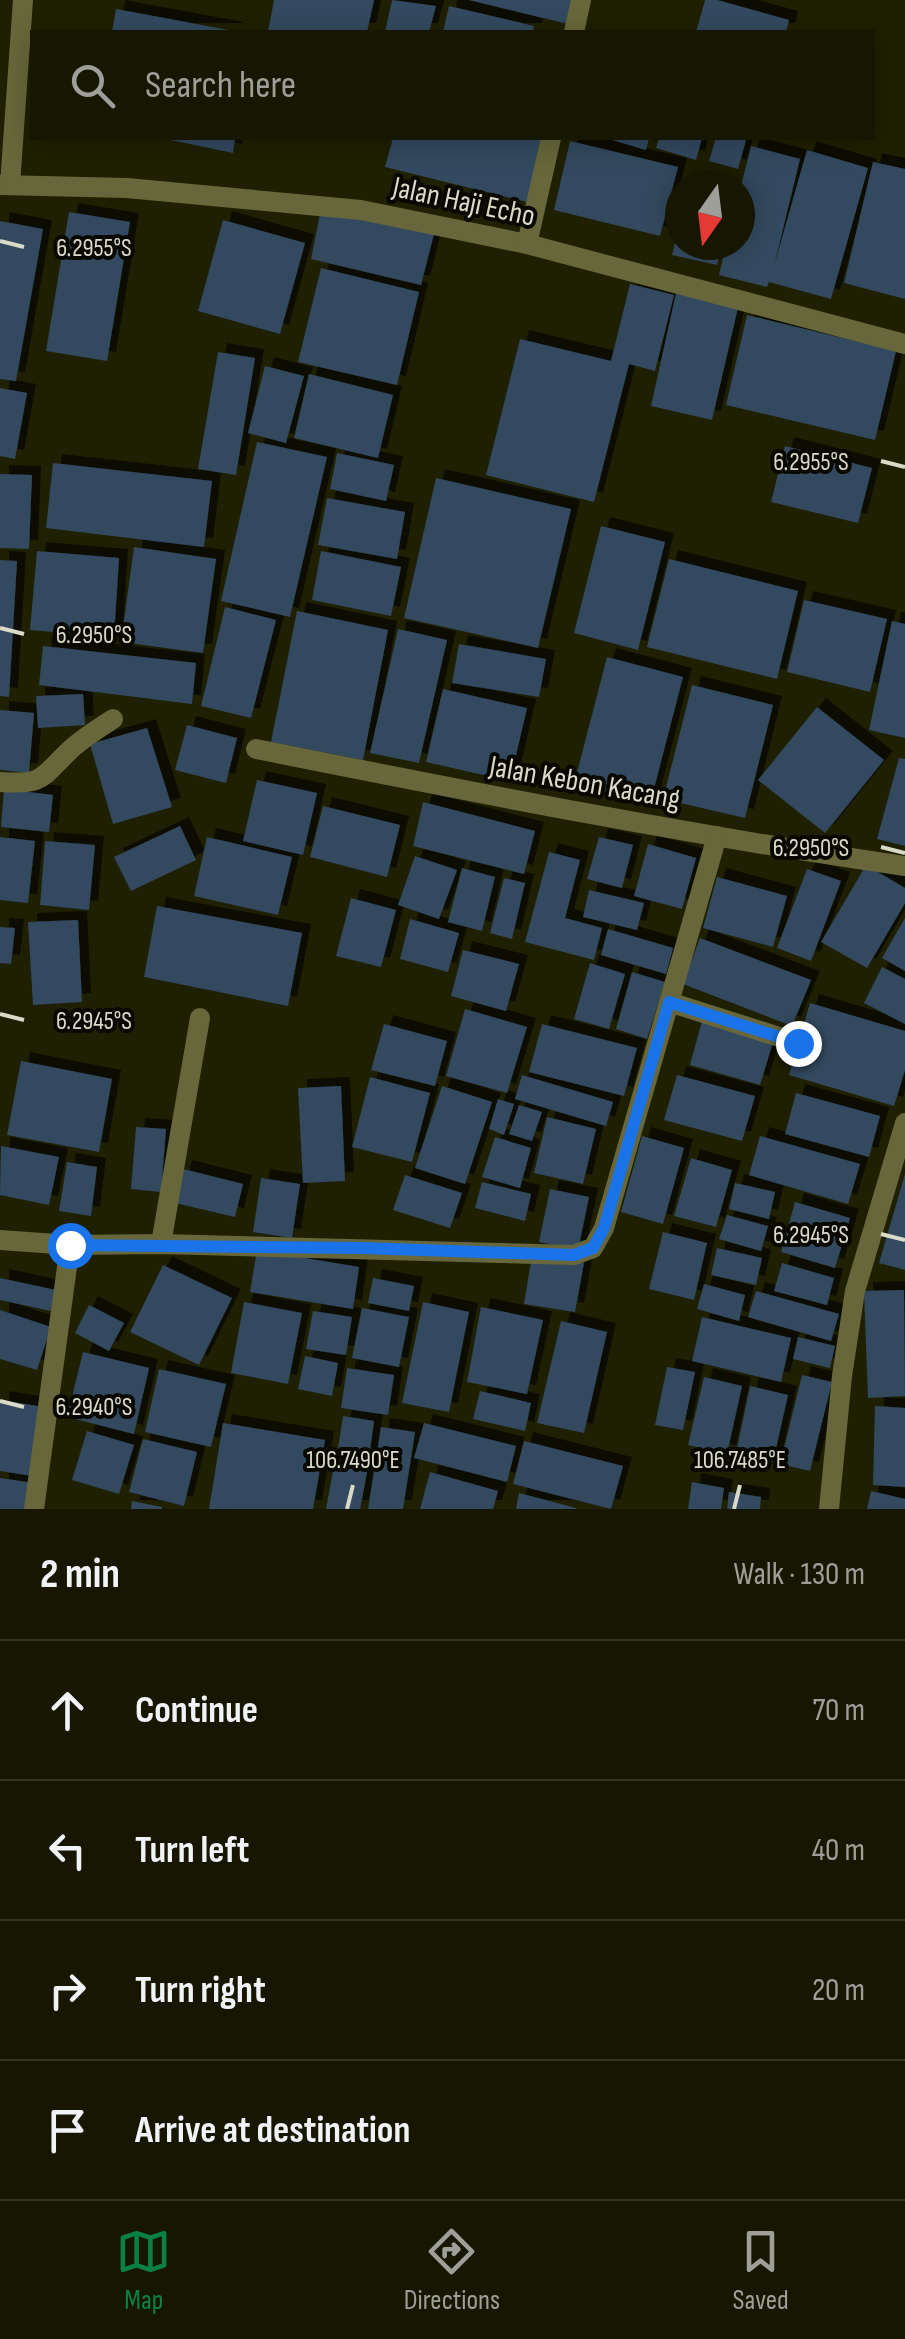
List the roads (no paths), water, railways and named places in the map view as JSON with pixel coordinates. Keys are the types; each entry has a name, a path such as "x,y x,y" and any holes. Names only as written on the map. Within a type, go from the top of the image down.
{"street":[{"path":"5,185 23,0"},
{"path":"574,30 581,0"},
{"path":"527,244 551,140"},
{"name":"Jalan Haji Echo","path":"5,185 127,188 361,210 527,244 905,344"},
{"path":"0,782 40,779 52,772 70,749 113,719"},
{"name":"Jalan Kebon Kacang","path":"256,749 717,836 905,866"},
{"path":"0,1240 70,1245 574,1255 593,1248 604,1228 717,836"},
{"path":"669,1002 798,1043"},
{"path":"161,1244 200,1018"},
{"path":"829,1509 855,1291 905,1123"},
{"path":"34,1509 70,1245"}]}
